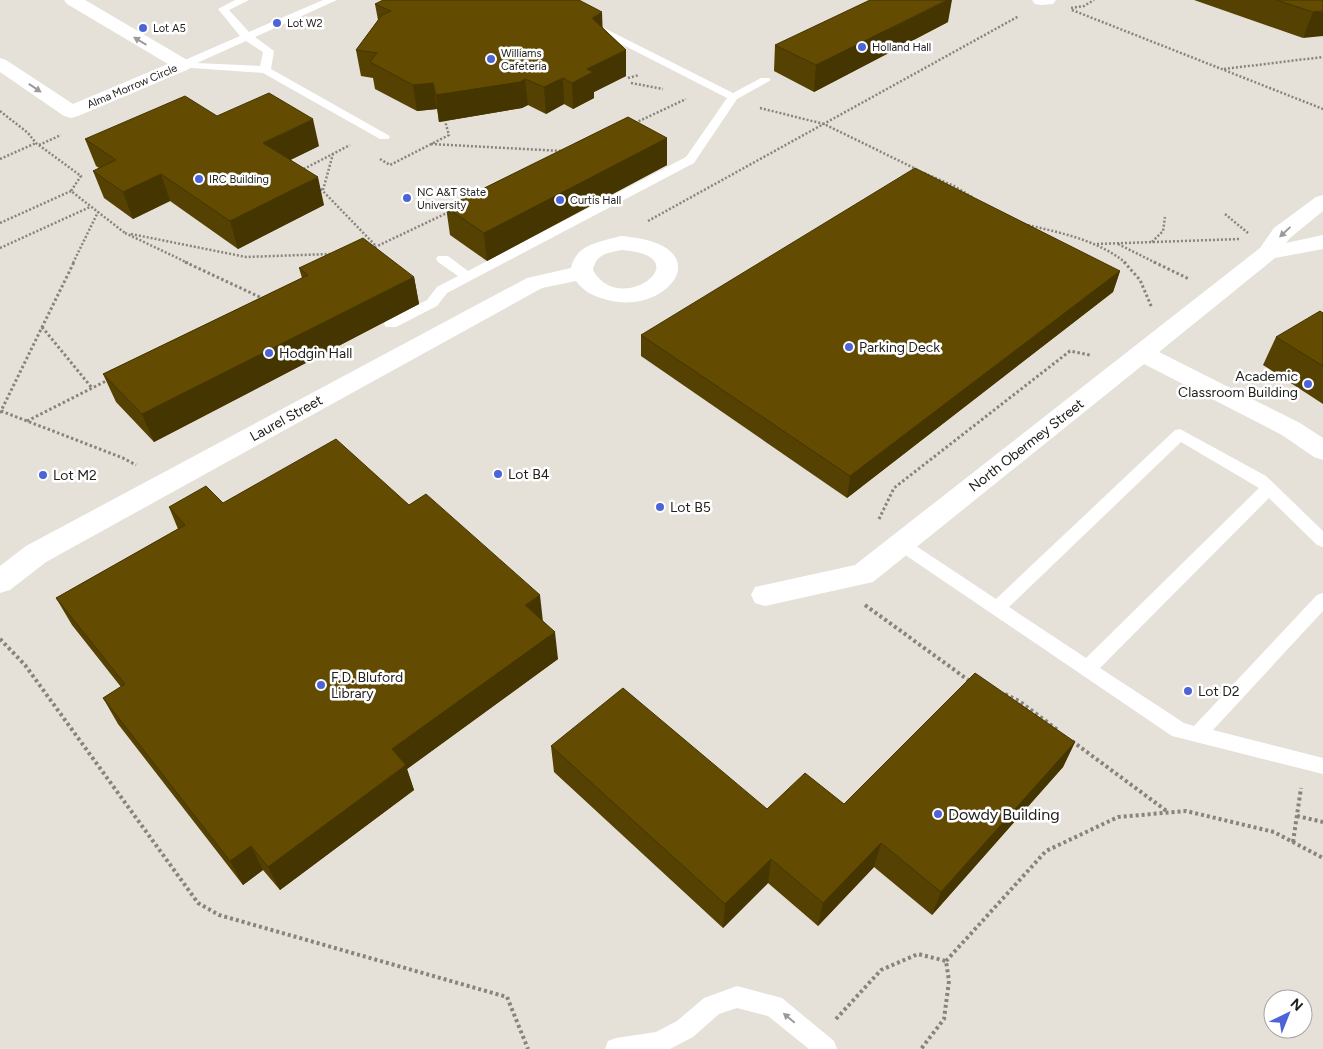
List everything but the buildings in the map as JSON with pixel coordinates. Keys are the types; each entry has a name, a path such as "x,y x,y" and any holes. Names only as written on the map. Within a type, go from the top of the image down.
{"street":[{"name":"Alma Morrow Circle","path":"73,0 182,65"},
{"name":"Alma Morrow Circle","path":"0,64 71,112 182,65"},
{"name":"North Obermey Street","path":"765,595 863,574 1268,253 1282,233 1323,201"},
{"name":"North Obermey Street","path":"1268,253 1323,242"},
{"path":"621,243 648,247 658,252 665,260 668,268 666,277 659,285 648,291 620,296 594,288 585,281 581,273 581,264 586,256 602,247 621,243"},
{"name":"Laurel Street","path":"0,582 36,554 535,282 581,273"},
{"path":"1142,352 1291,430 1323,451"}],"lane":[{"path":"244,0 223,4 247,37 269,51 265,70"},
{"path":"182,65 332,0"},
{"path":"579,18 733,96"},
{"path":"182,65 265,70 380,135"},
{"path":"392,324 432,303 442,290 467,276 690,160 733,96 765,80"},
{"path":"443,259 467,276"},
{"path":"996,608 1180,434 1260,480 1323,540"},
{"path":"1087,669 1269,488"},
{"path":"901,544 1179,730 1314,764"},
{"path":"1197,735 1323,600"},
{"path":"616,1049 671,1043 684,1029 712,1006 737,997 774,1006 821,1044"}],"path":[{"path":"1094,0 1084,6 1069,9 1323,109"},
{"path":"621,243 631,231 1020,15"},
{"path":"1223,70 1323,57"},
{"path":"628,78 640,74"},
{"path":"634,123 712,86"},
{"path":"0,111 28,133 36,143 82,176 71,191 0,223"},
{"path":"304,176 298,172 333,154 380,135"},
{"path":"848,136 888,157 954,186 976,200"},
{"path":"1,158 36,143"},
{"path":"431,144 565,151"},
{"path":"323,190 333,154"},
{"path":"317,185 376,246"},
{"path":"71,191 124,233 264,300"},
{"path":"0,248 90,207"},
{"path":"366,252 454,209"},
{"path":"98,212 0,411 123,458 168,482"},
{"path":"1151,242 1162,231 1165,217"},
{"path":"1022,223 1078,236 1111,251 1138,277 1154,314"},
{"path":"124,233 246,256 330,254"},
{"path":"1096,244 1245,238"},
{"path":"1118,244 1218,292"},
{"path":"256,304 273,296"},
{"path":"42,327 92,388"},
{"path":"27,421 109,379"},
{"path":"832,581 977,685"},
{"path":"0,639 25,665 198,902 219,915 507,997 528,1049"},
{"path":"997,690 1019,701 1168,812"},
{"path":"1294,842 1297,816 1314,764"},
{"path":"921,1049 944,1019 948,981 946,961 1046,851 1118,817 1186,811 1274,832 1323,858"},
{"path":"1297,816 1323,822"},
{"path":"821,1044 881,970 918,954 946,961"}],"place":[{"name":"Lot W2","path":"277,23"},
{"name":"Lot A5","path":"143,28"},
{"name":"Holland Hall","path":"862,47"},
{"name":"Williams Cafeteria","path":"491,59"},
{"name":"IRC Building","path":"199,179"},
{"name":"NC A&T State University","path":"407,198"},
{"name":"Curtis Hall","path":"560,200"},
{"name":"Parking Deck","path":"849,347"},
{"name":"Hodgin Hall","path":"269,353"},
{"name":"Academic Classroom Building","path":"1308,384"},
{"name":"Lot B4","path":"498,474"},
{"name":"Lot M2","path":"43,475"},
{"name":"Lot B5","path":"660,507"},
{"name":"F.D. Bluford Library","path":"321,685"},
{"name":"Lot D2","path":"1188,691"},
{"name":"Dowdy Building","path":"938,814"}]}
